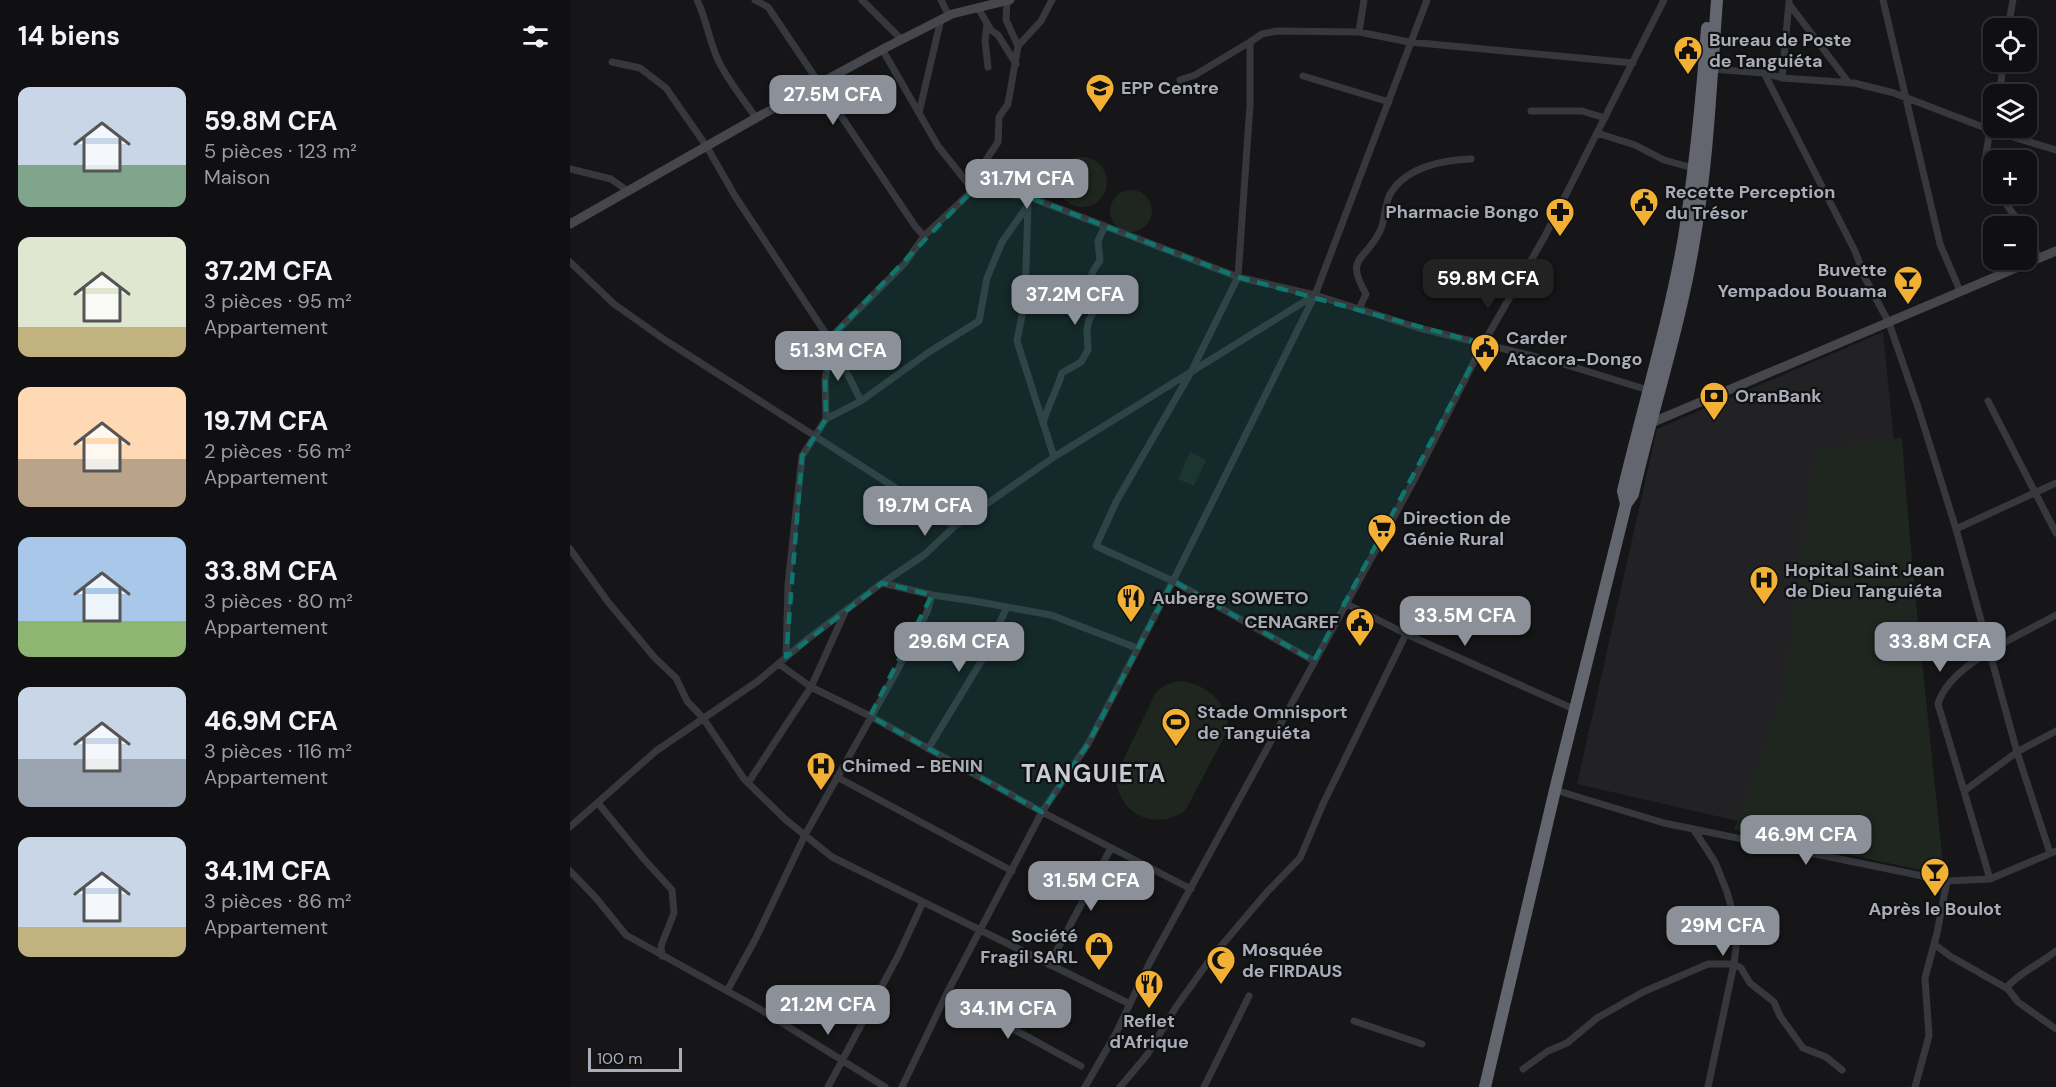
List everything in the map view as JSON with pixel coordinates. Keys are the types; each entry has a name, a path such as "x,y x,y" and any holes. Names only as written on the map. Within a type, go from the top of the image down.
{"highway":[{"path":"1485,1087 1626,504 1623,491 1686,286 1693,168 1709,0"},
{"path":"1646,421 1648,390 1689,238 1712,69 1717,0"}],"street":[{"path":"697,0 705,16 711,43 719,63 756,118"},
{"path":"755,0 768,7 915,226 924,236"},
{"path":"862,0 901,39"},
{"path":"919,113 945,17 941,0"},
{"path":"1018,46 1041,21 1053,0"},
{"path":"1359,32 1364,0"},
{"path":"902,1087 947,993 1042,812 1088,744 1173,581 1316,295 1389,102 1409,42 1427,0"},
{"path":"1085,1087 1149,964 1413,482 1483,344 1545,236 1664,0"},
{"path":"1883,0 1908,99 1911,124 1940,244 1960,291"},
{"path":"2010,18 2013,0"},
{"path":"570,224 901,39 945,17 1000,1 1018,46 1008,104 999,117 998,142 980,169 973,190 924,236 905,263 836,332 825,379 826,419"},
{"path":"1789,2 1849,83"},
{"path":"1782,78 1789,2"},
{"path":"978,8 1016,64"},
{"path":"987,24 985,41 988,67"},
{"path":"1180,80 1195,75 1262,34 1277,31 1359,32 1409,42 1633,63"},
{"path":"1250,42 1250,105 1238,277 1191,372 1116,502 1095,546 1173,581 1314,661"},
{"path":"882,49 938,146 973,190 1028,201 1105,226 1238,277 1316,295 1419,328 1557,362 1648,390"},
{"path":"612,62 640,68 666,88 707,147 735,196 832,343 861,401"},
{"path":"1712,69 1764,73 1782,78 1849,83 1874,88 1983,125"},
{"path":"1555,790 1694,830 1947,881 1990,879 2053,852 2017,752 1956,529 1889,323 1864,278 1855,251 1764,73"},
{"path":"1303,76 1389,102"},
{"path":"1531,111 1582,111 1605,118"},
{"path":"1598,133 1635,145 1664,160 1693,168"},
{"path":"2021,138 2056,150"},
{"path":"1359,309 1366,294 1356,277 1356,264 1381,229 1391,192 1409,173 1457,159 1471,159"},
{"path":"570,169 611,179 628,191"},
{"path":"786,657 789,574 802,456 826,419 861,401 928,352 979,321 987,278 1002,242 1028,201"},
{"path":"1028,201 1025,300 1017,341 1054,457"},
{"path":"1043,423 1062,373 1081,362 1088,350 1089,320 1096,308 1089,298 1090,276 1100,261 1098,241 1105,226"},
{"path":"2037,253 2039,257"},
{"path":"1646,421 1889,323 2039,257 2055,255"},
{"path":"570,262 614,304 665,340 955,526"},
{"path":"570,827 656,751 758,681 846,609 924,555 955,526 1054,457 1316,295"},
{"path":"1988,401 2056,534"},
{"path":"1956,529 2056,483"},
{"path":"570,549 608,602 655,658 676,678 687,701 703,718 748,783 786,820 832,857 1130,1004"},
{"path":"882,583 932,595 1051,615 1137,648"},
{"path":"727,991 756,938 805,835 898,669 927,612 932,595"},
{"path":"1345,603 1406,634 1575,710"},
{"path":"928,749 982,660 1007,607"},
{"path":"748,783 811,687 846,609"},
{"path":"1990,879 1938,704 1941,692 1951,679 1971,662 2056,615"},
{"path":"1120,1087 1147,1055 1176,1007 1211,958 1300,858 1323,804 1406,634"},
{"path":"779,664 811,687 870,716 1042,812 1191,889"},
{"path":"1964,791 2017,752 2056,731"},
{"path":"837,777 1012,871"},
{"path":"598,803 672,890 674,913 661,946 662,956"},
{"path":"1694,830 1715,862 1727,891 1738,931 1734,964 1708,1087"},
{"path":"1049,965 1111,848"},
{"path":"570,871 626,935 727,991 885,1087"},
{"path":"1915,1087 1929,1036 1925,978 1947,881"},
{"path":"828,1087 898,956 923,902"},
{"path":"1934,944 1950,956 2006,988 2018,1002 2056,1029"},
{"path":"2006,988 2014,979 2056,951"},
{"path":"1523,1069 1548,1052 1567,1043 1597,1018 1643,992 1708,963 1734,964 1741,968 1750,983 1774,1002 1780,1016 1803,1048 1826,1057 1842,1070"},
{"path":"947,993 1081,1066"},
{"path":"1203,1087 1249,996"},
{"path":"1354,1021 1422,1044"}],"highlighted area":[{"path":"973,190 1029,197 1238,277 1483,344 1314,661 1173,581 1088,744 1042,812 870,716 932,595 882,583 786,657 802,456 826,419 825,379 836,332"}],"shaded area":[{"path":"1077,157 1087,157 1100,164 1107,177 1107,187 1100,200 1087,207 1077,207 1068,203 1061,196 1057,187 1057,177 1061,168 1068,161"},
{"path":"1131,190 1139,191 1146,196 1151,203 1151,219 1146,226 1139,231 1131,232 1123,231 1116,226 1111,219 1110,211 1111,203 1116,196 1123,191"},
{"name":"Hopital Saint Jean de Dieu Tanguiéta","path":"1883,332 1937,867 1577,784 1657,429"},
{"path":"1902,438 1944,875 1734,830 1784,692 1815,451"},
{"path":"1190,452 1206,460 1194,486 1178,479"},
{"path":"1182,681 1200,687 1215,697 1225,712 1228,730 1185,811 1161,820 1150,819 1130,809 1122,800 1116,775 1155,694 1167,684"}],"place":[{"name":"Bureau de Poste de Tanguiéta","path":"1688,76"},
{"name":"EPP Centre","path":"1100,114"},
{"name":"Recette Perception du Trésor","path":"1644,228"},
{"name":"Pharmacie Bongo","path":"1560,238"},
{"name":"Buvette Yempadou Bouama","path":"1908,306"},
{"name":"Carder Atacora-Dongo","path":"1485,374"},
{"name":"OranBank","path":"1714,422"},
{"name":"Direction de Génie Rural","path":"1382,554"},
{"name":"Hopital Saint Jean de Dieu Tanguiéta","path":"1764,606"},
{"name":"Auberge SOWETO","path":"1131,624"},
{"name":"CENAGREF","path":"1360,648"},
{"name":"Stade Omnisport de Tanguiéta","path":"1176,748"},
{"name":"Chimed - BENIN","path":"821,792"},
{"name":"Après le Boulot","path":"1935,898"},
{"name":"Société Fragil SARL","path":"1099,972"},
{"name":"Mosquée de FIRDAUS","path":"1221,986"},
{"name":"Reflet d'Afrique","path":"1149,1010"}],"district":[{"name":"TANGUIETA","path":"1094,774"}]}
